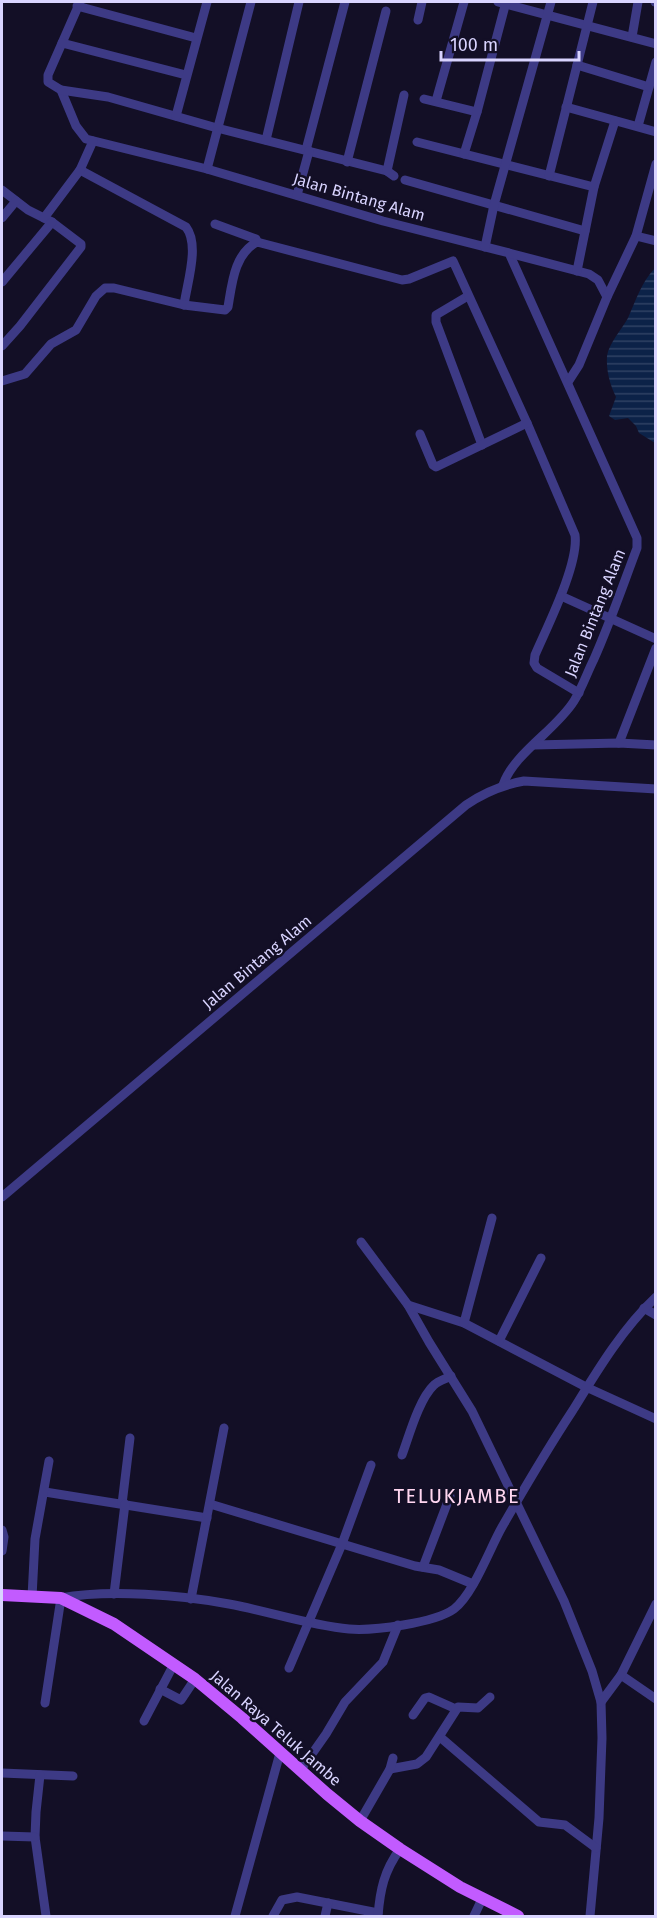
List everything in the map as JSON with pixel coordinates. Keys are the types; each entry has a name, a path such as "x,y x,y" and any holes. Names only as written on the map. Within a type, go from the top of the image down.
{"main road":[{"name":"Jalan Raya Teluk Jambe","path":"2,1595 61,1598 100,1616 195,1679 360,1821 400,1849 482,1899 518,1917"}],"street":[{"path":"176,116 207,2"},
{"path":"207,169 250,2"},
{"path":"266,140 299,2"},
{"path":"297,195 345,2"},
{"path":"418,20 422,2"},
{"path":"436,102 464,2"},
{"path":"464,154 477,112 503,2 656,44"},
{"path":"485,247 494,205 551,2"},
{"path":"549,176 593,2"},
{"path":"632,37 638,2"},
{"path":"196,38 79,4 48,75 48,82 61,90 108,97 391,173 404,94"},
{"path":"348,162 386,11"},
{"path":"62,43 186,75"},
{"path":"638,126 656,62"},
{"path":"576,65 649,87"},
{"path":"2,282 48,220 80,170 93,141 80,134 61,90"},
{"path":"424,99 477,112"},
{"path":"566,107 656,132"},
{"path":"576,272 594,187 615,121"},
{"name":"Jalan Bintang Alam","path":"2,1197 466,805 482,794 503,785 521,756 567,710 579,693 611,620 637,548 637,538 509,253 389,222 207,169 93,141"},
{"path":"417,141 594,187"},
{"path":"568,382 579,366 607,297 636,236 653,183 656,164"},
{"path":"80,170 186,227 190,232 193,251 184,305"},
{"path":"405,180 585,231"},
{"path":"2,190 80,242 81,247 20,326 4,339"},
{"path":"2,218 16,201"},
{"path":"215,224 256,238 257,242"},
{"path":"636,236 656,241"},
{"path":"2,381 25,374 55,341 76,330 96,296 105,288 114,288 184,305 225,310 228,307 238,261 251,245 257,242 407,280 453,261 575,535 577,546 561,596 535,655 534,663 537,668 579,693"},
{"path":"509,253 589,274 598,280 607,297"},
{"path":"468,296 441,310 436,315 436,322 482,445"},
{"path":"420,434 434,466 527,423"},
{"path":"561,596 656,639"},
{"path":"619,743 656,648"},
{"path":"534,745 619,743 656,745"},
{"path":"503,785 524,781 544,781 656,789"},
{"path":"464,1323 492,1218"},
{"path":"361,1242 408,1305 472,1411 578,1633 601,1702 601,1777 590,1917"},
{"path":"499,1341 541,1258"},
{"path":"45,1703 61,1598 81,1594 114,1594 191,1599 358,1629 398,1625 443,1616 457,1607 473,1584 489,1550 586,1387 644,1308 656,1297"},
{"path":"408,1305 464,1323 586,1387 656,1419"},
{"path":"644,1308 656,1315"},
{"path":"402,1455 429,1390 450,1376"},
{"path":"191,1599 224,1428"},
{"path":"114,1594 130,1438"},
{"path":"32,1597 35,1539 49,1461"},
{"path":"289,1668 342,1544 371,1465"},
{"path":"45,1492 207,1518"},
{"path":"423,1567 450,1496"},
{"path":"210,1504 342,1544 439,1570 473,1584"},
{"path":"2,1530 4,1537 2,1551"},
{"path":"601,1702 621,1675 655,1607"},
{"path":"300,1771 345,1702 383,1662 398,1625"},
{"path":"144,1720 174,1664"},
{"path":"621,1675 656,1699"},
{"path":"160,1689 181,1700 195,1679"},
{"path":"413,1715 425,1698 429,1697 456,1709"},
{"path":"390,1769 417,1764 426,1757 456,1709 460,1706 478,1708 490,1697"},
{"path":"440,1737 539,1822 565,1825 596,1848"},
{"path":"235,1917 280,1753"},
{"path":"360,1821 390,1769 393,1758"},
{"path":"2,1773 73,1776"},
{"path":"40,1775 35,1837 46,1917"},
{"path":"2,1836 35,1837"},
{"path":"273,1917 282,1900 297,1897 378,1915 382,1882 387,1868 400,1849"},
{"path":"474,1917 482,1899"},
{"path":"325,1917 328,1903"}],"water":[{"path":"655,268 655,443 639,433 628,418 615,420 609,416 616,397 609,377 607,356 642,286"}],"district":[{"name":"TELUKJAMBE","path":"457,1496"}]}
